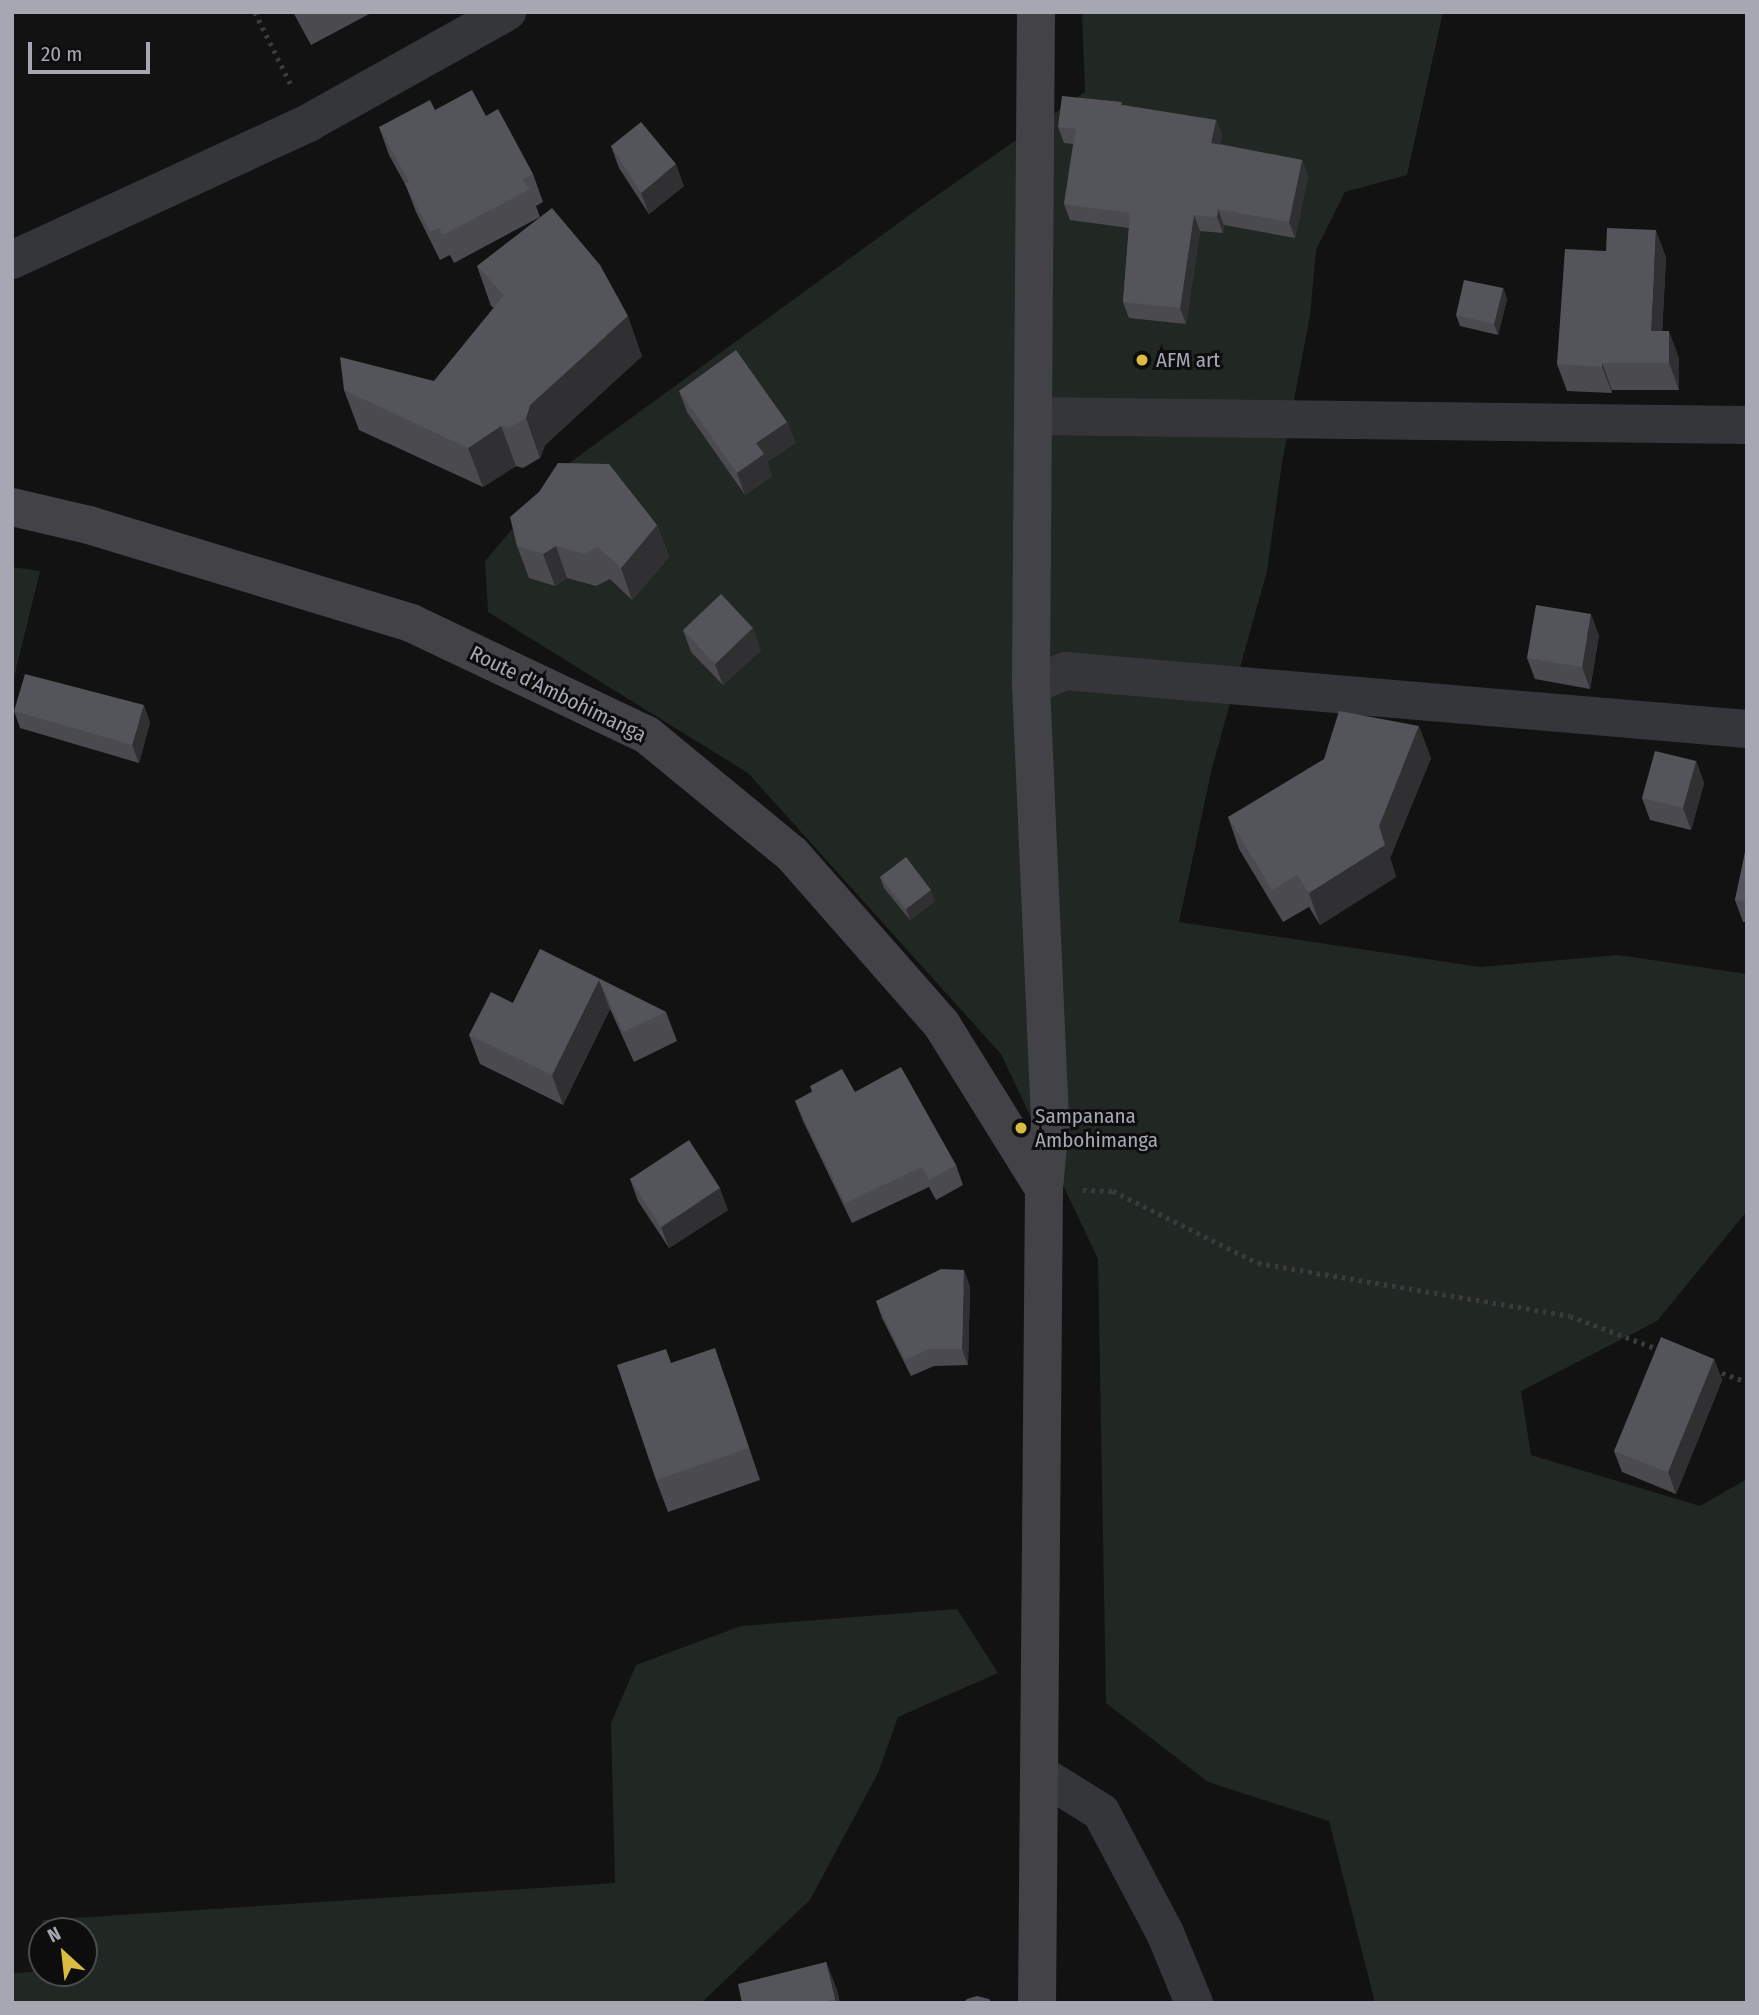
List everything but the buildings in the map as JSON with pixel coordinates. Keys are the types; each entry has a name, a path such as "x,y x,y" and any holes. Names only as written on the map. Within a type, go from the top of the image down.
{"main road":[{"path":"1036,12 1031,685 1051,1125 1044,1189 1037,2003"},
{"name":"Route d'Ambohimanga","path":"12,507 89,525 411,623 647,735 792,854 810,874 942,1025 1044,1189"}],"street":[{"path":"12,260 310,122 507,12"},
{"path":"1033,416 1747,425"},
{"path":"1031,685 1065,671 1747,729"},
{"path":"1040,1774 1101,1812 1165,1933 1194,2003"}],"path":[{"path":"254,12 310,122"},
{"path":"1044,1189 1113,1191 1258,1262 1570,1316 1671,1354"},
{"path":"1709,1368 1747,1382"}],"shaded area":[{"path":"1082,12 1443,12 1407,175 1345,192 1316,250 1310,316 1282,463 1267,571 1212,768 1179,922 1480,967 1618,955 1747,974 1747,1211 1657,1321 1521,1391 1531,1455 1700,1506 1747,1479 1747,2003 1375,2003 1329,1821 1208,1782 1106,1703 1098,1259 1001,1054 748,773 488,612 485,561 568,464 919,208 1085,92"},
{"path":"12,567 40,571 12,686"},
{"path":"957,1609 998,1673 898,1717 878,1773 810,1900 701,2003 12,2003 12,1973 28,1972 28,1987 98,1987 98,1917 89,1917 615,1883 611,1723 636,1665 741,1626"}],"place":[{"name":"AFM art","path":"1142,360"},
{"name":"Sampanana Ambohimanga","path":"1021,1128"}]}
